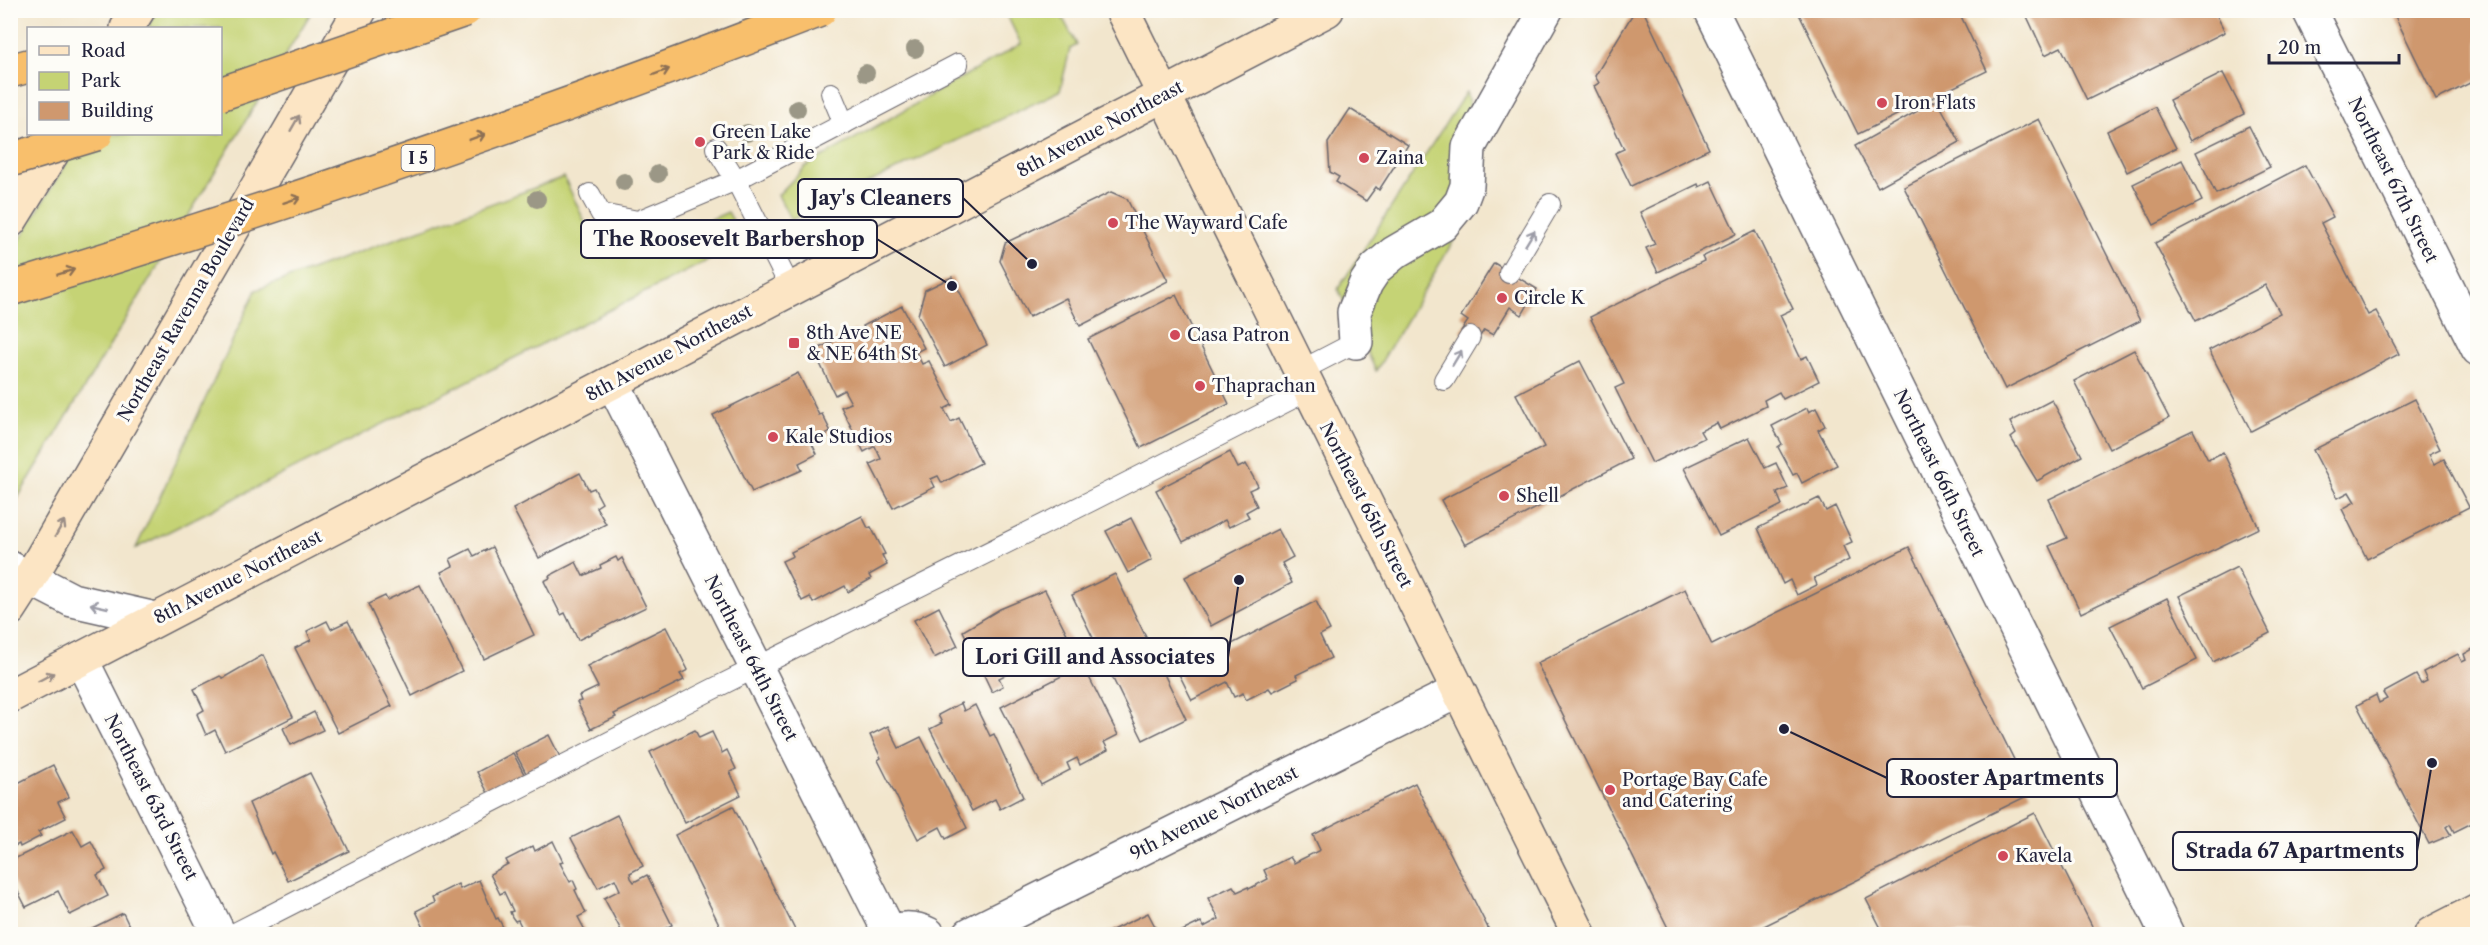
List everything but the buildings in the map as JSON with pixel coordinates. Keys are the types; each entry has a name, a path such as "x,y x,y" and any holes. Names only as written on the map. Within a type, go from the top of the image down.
{"highway":[{"path":"222,93 465,10"},
{"name":"I 5","path":"10,289 162,243 415,159 666,70 820,10"},
{"path":"10,71 27,66"},
{"path":"10,160 93,135"}],"main road":[{"path":"128,27 138,10"},
{"name":"Northeast Ravenna Boulevard","path":"10,609 20,573 360,10"},
{"name":"Northeast 65th Street","path":"1122,10 1579,934"},
{"name":"8th Avenue Northeast","path":"10,696 1163,96 1295,18 1327,10"},
{"path":"10,221 63,135"},
{"path":"2431,934 2478,910"}],"street":[{"path":"1356,342 1354,312 1366,283 1382,261 1432,233 1452,215 1461,202 1467,186 1469,147 1546,10"},
{"name":"Northeast 66th Street","path":"1711,10 2167,934"},
{"name":"Northeast 67th Street","path":"2309,10 2478,349"},
{"name":"Northeast 64th Street","path":"613,383 889,934"},
{"path":"20,573 72,600 156,620"},
{"name":"Northeast 63rd Street","path":"81,659 219,934"},
{"name":"9th Avenue Northeast","path":"970,934 1458,691"},
{"path":"889,934 908,928 928,934"}],"lane":[{"path":"591,194 601,214 638,221 735,180 958,64"},
{"path":"831,93 844,124"},
{"path":"716,148 791,289"},
{"path":"1509,273 1550,204"},
{"path":"1444,380 1470,337"},
{"path":"233,934 756,667 1091,501 1304,380 1356,342"}],"green space":[{"path":"158,11 312,11 11,509 10,256 83,135 222,135 222,27 148,27"},
{"path":"1005,11 1059,11 1077,45 1070,49 1060,91 791,220 778,195 806,166 1021,44"},
{"path":"1466,92 1489,181 1376,371 1338,289"},
{"path":"564,177 588,229 622,242 648,247 728,212 745,242 136,548 256,290"}],"place":[{"name":"Iron Flats","path":"1882,103"},
{"name":"Green Lake Park & Ride","path":"700,142"},
{"name":"Zaina","path":"1364,158"},
{"name":"The Wayward Cafe","path":"1113,223"},
{"name":"Jay's Cleaners","path":"1032,264"},
{"name":"The Roosevelt Barbershop","path":"952,286"},
{"name":"Circle K","path":"1502,298"},
{"name":"Casa Patron","path":"1175,335"},
{"name":"8th Ave NE & NE 64th St","path":"794,343"},
{"name":"Thaprachan","path":"1200,386"},
{"name":"Kale Studios","path":"773,437"},
{"name":"Shell","path":"1504,496"},
{"name":"Lori Gill and Associates","path":"1239,580"},
{"name":"Rooster Apartments","path":"1784,729"},
{"name":"Strada 67 Apartments","path":"2432,763"},
{"name":"Portage Bay Cafe and Catering","path":"1610,790"},
{"name":"Kavela","path":"2003,856"}]}
